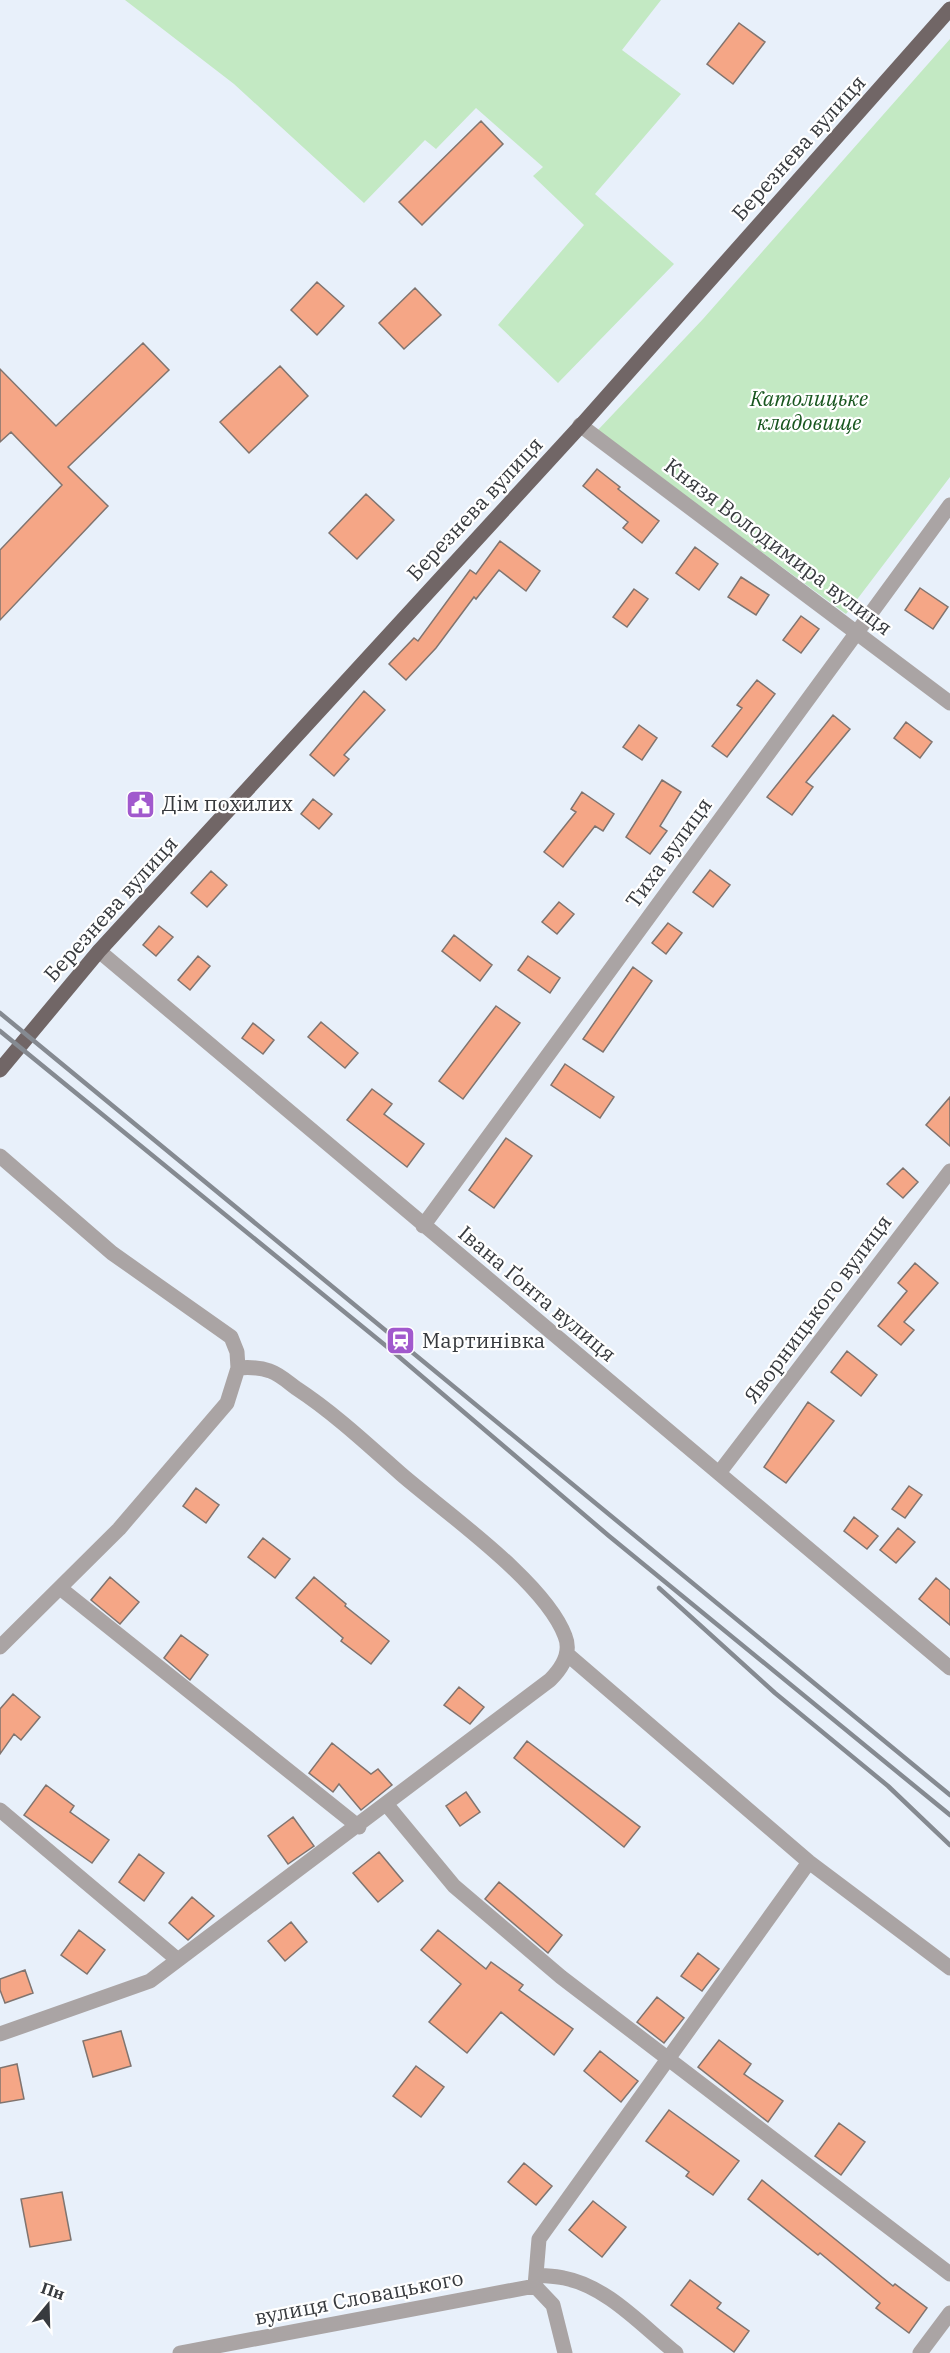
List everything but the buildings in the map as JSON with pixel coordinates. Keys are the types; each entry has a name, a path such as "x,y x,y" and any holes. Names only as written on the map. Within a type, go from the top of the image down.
{"main road":[{"name":"Березнева вулиця","path":"0,1071 99,951 580,425 950,9"}],"street":[{"name":"Князя Володимира вулиця","path":"580,425 950,703"},
{"name":"Тиха вулиця","path":"423,1226 855,632 950,506"},
{"name":"Івана Ґонта вулиця","path":"99,951 950,1668"},
{"path":"0,1156 112,1253 231,1337 237,1352 238,1368 227,1403 119,1529 0,1647"},
{"name":"Яворницького вулиця","path":"719,1473 950,1171"},
{"path":"0,2034 150,1981 359,1827 550,1680 561,1669 567,1654 566,1637 549,1607 481,1541 311,1397 271,1371 254,1366 238,1368"},
{"path":"60,1588 359,1827"},
{"path":"567,1654 809,1862 950,1968"},
{"path":"387,1805 454,1886 561,1977 950,2274"},
{"path":"0,1810 178,1960"},
{"path":"565,2353 553,2305 536,2281 538,2239 809,1862"},
{"name":"вулиця Словацького","path":"180,2353 536,2281 565,2278 587,2286 610,2300 676,2353"},
{"path":"920,2353 950,2313"}],"green space":[{"path":"125,0 661,0 622,50 681,94 595,194 674,264 558,383 498,325 584,225 533,176 543,167 476,108 436,149 425,140 364,203 234,84"},
{"name":"Католицьке кладовище","path":"950,39 950,477 846,614 597,431 703,319"}],"railway":[{"path":"0,1013 950,1795"},
{"path":"0,1031 391,1350 609,1536 950,1815"},
{"path":"659,1588 775,1693 888,1786 950,1845"}],"place":[{"name":"Дiм похилих","path":"141,804"},
{"name":"Мартинівка","path":"401,1341"}]}
